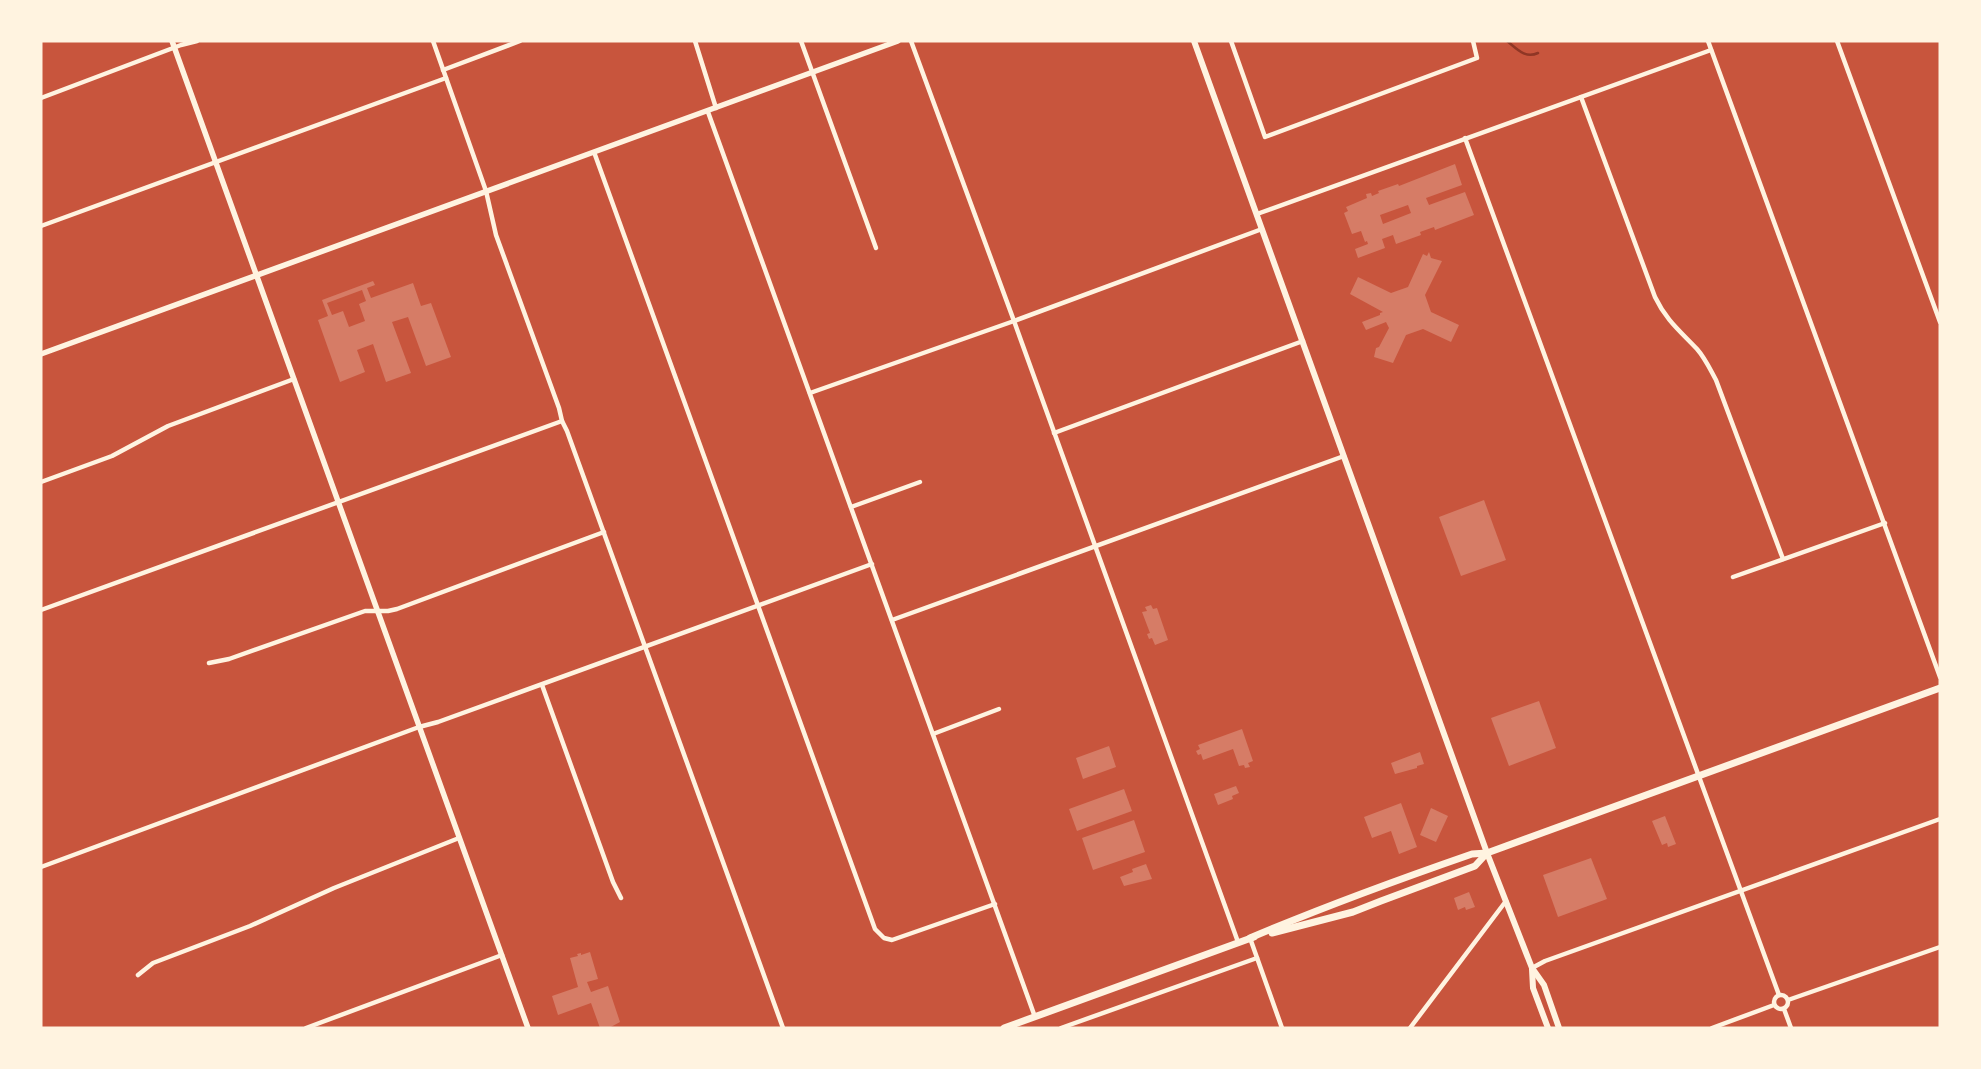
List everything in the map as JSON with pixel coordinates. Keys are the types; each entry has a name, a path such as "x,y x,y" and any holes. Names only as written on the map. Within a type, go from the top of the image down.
{"main road":[{"path":"1194,41 1487,852 1532,968 1544,985 1559,1028"},
{"path":"1250,938 1313,911 1379,887 1472,854 1487,852 1940,688"},
{"path":"1004,1028 1250,938 1353,912 1475,866 1487,852"},
{"path":"1532,968 1533,988 1548,1028"}],"street":[{"path":"172,41 528,1028"},
{"path":"41,98 197,41"},
{"path":"433,41 486,192 496,235 783,1028"},
{"path":"443,70 520,41"},
{"path":"695,41 716,108"},
{"path":"801,41 876,248"},
{"path":"41,354 708,112 898,41"},
{"path":"911,41 1238,942"},
{"path":"1231,41 1265,137 1477,58 1474,41"},
{"path":"1708,41 1940,677"},
{"path":"1837,41 1940,322"},
{"path":"1257,214 1711,50"},
{"path":"41,226 446,78"},
{"path":"1581,97 1655,297 1670,323 1698,350 1716,380 1783,559"},
{"path":"708,112 1035,1017"},
{"path":"1465,138 1779,995"},
{"path":"594,152 873,924 880,936 889,940 995,904"},
{"path":"810,393 1014,321 1262,229"},
{"path":"1054,433 1302,341"},
{"path":"41,482 112,456 168,426 294,379"},
{"path":"41,610 562,421"},
{"path":"892,620 1344,456"},
{"path":"851,507 920,482"},
{"path":"1733,577 1885,523"},
{"path":"209,663 229,659 365,611 388,611 604,532"},
{"path":"41,867 419,727 542,685 872,564"},
{"path":"542,685 613,882 621,898"},
{"path":"933,734 999,709"},
{"path":"1532,968 1545,961 1940,819"},
{"path":"138,975 153,963 250,926 334,888 459,838"},
{"path":"1410,1028 1506,901"},
{"path":"1250,938 1282,1028"},
{"path":"1788,1000 1940,947"},
{"path":"306,1028 502,956"},
{"path":"1060,1028 1257,958"},
{"path":"1779,995 1785,996 1788,1000"},
{"path":"1774,1005 1775,998 1779,995"},
{"path":"1784,1009 1787,1006 1788,1000"},
{"path":"1774,1005 1778,1009 1784,1009"},
{"path":"1712,1028 1774,1005"},
{"path":"1784,1009 1791,1028"}],"building":[{"path":"1455,164 1462,185 1426,198 1429,205 1465,192 1474,215 1435,230 1434,227 1420,232 1421,235 1396,244 1393,235 1382,239 1385,248 1358,258 1355,249 1368,244 1367,241 1365,242 1361,231 1352,234 1344,213 1348,211 1346,207 1367,198 1366,194 1371,193 1372,196 1379,193 1378,191 1398,184 1399,186","holes":["1408,205 1411,213 1383,224 1380,215"]},
{"path":"1429,252 1431,258 1442,261 1425,295 1431,312 1459,325 1451,342 1423,329 1406,335 1393,363 1374,357 1376,348 1379,347 1389,328 1386,322 1366,330 1362,322 1383,312 1350,294 1358,277 1391,293 1408,287 1423,254 1427,256"},
{"path":"373,281 375,285 367,288 371,298 413,283 421,306 431,303 451,357 426,366 408,317 392,322 411,373 386,382 373,344 357,350 365,372 340,382 318,320 328,316 322,300","holes":["362,290 366,301 359,304 365,321 349,327 343,311 332,315 327,303"]},
{"path":"1484,500 1506,560 1461,576 1439,517"},
{"path":"1151,605 1153,609 1157,608 1168,640 1155,645 1152,638 1149,639 1147,634 1150,633 1142,612 1147,611 1145,607"},
{"path":"1539,701 1556,748 1509,766 1491,718"},
{"path":"1242,729 1253,761 1248,763 1250,767 1239,766 1233,749 1203,760 1201,754 1198,755 1196,751 1200,749 1198,745"},
{"path":"1109,746 1116,767 1083,779 1076,758"},
{"path":"1420,752 1424,764 1395,774 1391,763"},
{"path":"1236,786 1239,793 1232,796 1233,799 1218,805 1214,794"},
{"path":"1124,789 1132,811 1077,831 1069,809"},
{"path":"1401,803 1417,847 1399,854 1391,831 1372,838 1364,817"},
{"path":"1431,808 1448,816 1436,842 1420,835"},
{"path":"1665,816 1676,844 1668,847 1667,843 1662,845 1652,821"},
{"path":"1134,820 1145,852 1093,870 1082,838"},
{"path":"1591,858 1607,899 1558,917 1543,875"},
{"path":"1146,864 1152,879 1124,886 1120,877 1133,872 1132,869"},
{"path":"1469,892 1475,907 1466,910 1465,907 1458,910 1454,898"},
{"path":"590,952 598,979 587,982 591,992 608,986 620,1022 609,1028 600,1028 591,1003 558,1015 552,996 578,987 570,958 578,956 577,954 581,953 581,955"}],"waterway":[{"path":"1507,41 1525,54 1533,55 1538,53"}]}
